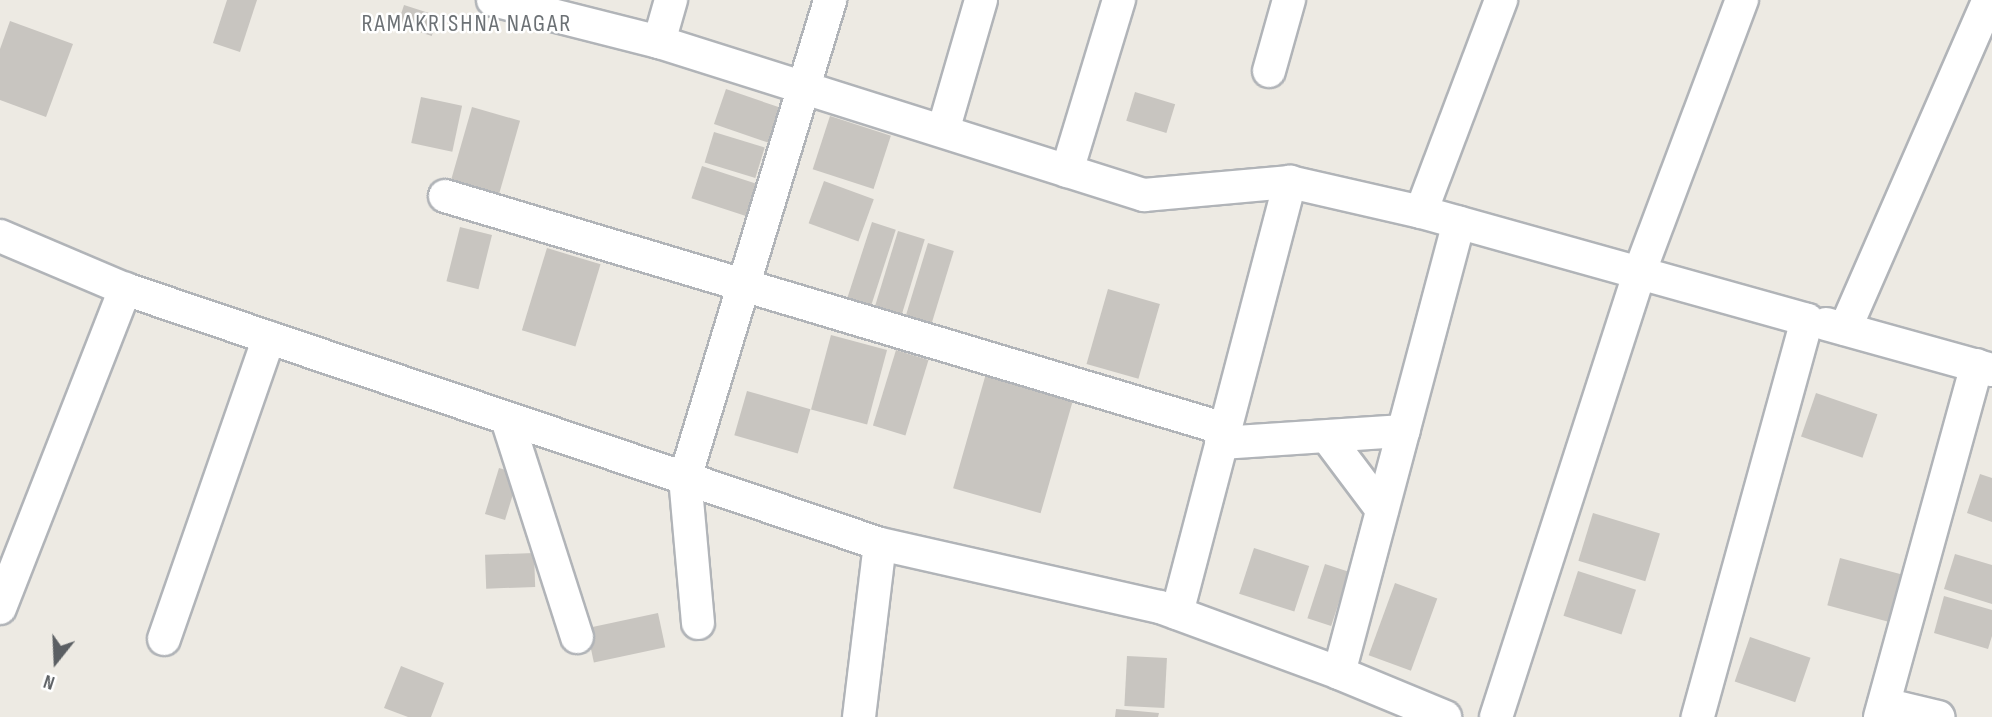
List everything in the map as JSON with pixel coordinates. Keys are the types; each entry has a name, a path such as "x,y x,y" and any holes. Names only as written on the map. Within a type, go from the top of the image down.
{"street":[{"path":"659,42 671,0"},
{"path":"698,623 685,478 830,0"},
{"path":"943,131 981,0"},
{"path":"1067,171 1119,0"},
{"path":"1269,71 1289,0"},
{"path":"1421,212 1501,0"},
{"path":"1496,717 1640,271 1742,0"},
{"path":"1845,329 1982,45 1989,0"},
{"path":"507,2 659,42 1144,195 1290,183 1421,212 1985,367 1882,711 1938,717"},
{"path":"1177,613 1290,183"},
{"path":"445,196 743,284 1223,436 1328,438 1404,431"},
{"path":"1339,673 1459,223"},
{"path":"0,236 125,289 880,544 1177,613 1339,673 1445,717"},
{"path":"0,608 125,289"},
{"path":"1698,717 1807,320"},
{"path":"164,639 269,338"},
{"path":"507,419 577,637"},
{"path":"1328,438 1382,510"},
{"path":"859,717 880,544"}],"building":[{"path":"227,0 257,0 240,52 213,43"},
{"path":"404,5 438,16 432,36 398,25"},
{"path":"10,21 73,44 46,117 0,100 0,49"},
{"path":"726,89 780,108 768,143 714,124"},
{"path":"1135,92 1175,104 1166,133 1126,121"},
{"path":"421,97 462,106 452,152 411,143"},
{"path":"472,107 520,121 499,196 451,182"},
{"path":"830,116 891,136 874,189 813,169"},
{"path":"714,132 765,147 755,178 705,163"},
{"path":"702,166 761,185 750,217 691,198"},
{"path":"824,181 874,199 858,241 809,223"},
{"path":"872,222 896,230 870,308 847,300"},
{"path":"460,227 492,235 478,289 446,281"},
{"path":"898,231 925,239 901,317 874,308"},
{"path":"928,243 954,251 931,325 905,317"},
{"path":"547,248 601,264 575,347 522,330"},
{"path":"1108,289 1160,304 1138,379 1087,364"},
{"path":"831,335 887,350 867,424 811,409"},
{"path":"896,350 929,360 905,435 873,426"},
{"path":"987,370 1074,395 1041,513 953,488"},
{"path":"747,391 810,409 798,453 734,435"},
{"path":"1816,393 1877,414 1862,458 1801,436"},
{"path":"499,468 519,474 505,520 485,514"},
{"path":"1980,474 1992,478 1992,522 1967,513"},
{"path":"1593,513 1660,533 1645,581 1578,561"},
{"path":"1254,548 1309,566 1294,612 1239,594"},
{"path":"534,553 535,587 486,589 485,555"},
{"path":"1955,554 1992,565 1992,604 1944,589"},
{"path":"1840,558 1906,576 1893,623 1827,605"},
{"path":"1325,564 1349,572 1331,626 1307,618"},
{"path":"1578,571 1636,590 1621,635 1563,616"},
{"path":"1395,583 1437,598 1411,671 1369,655"},
{"path":"1944,596 1992,610 1992,636 1988,649 1934,633"},
{"path":"658,613 665,647 594,662 587,628"},
{"path":"1750,637 1811,658 1795,702 1735,681"},
{"path":"1127,656 1167,658 1164,708 1124,706"},
{"path":"401,666 444,683 431,717 408,717 384,708"},
{"path":"1116,709 1159,713 1158,717 1115,717"}],"district":[{"name":"RAMAKRISHNA NAGAR","path":"467,24"}]}
